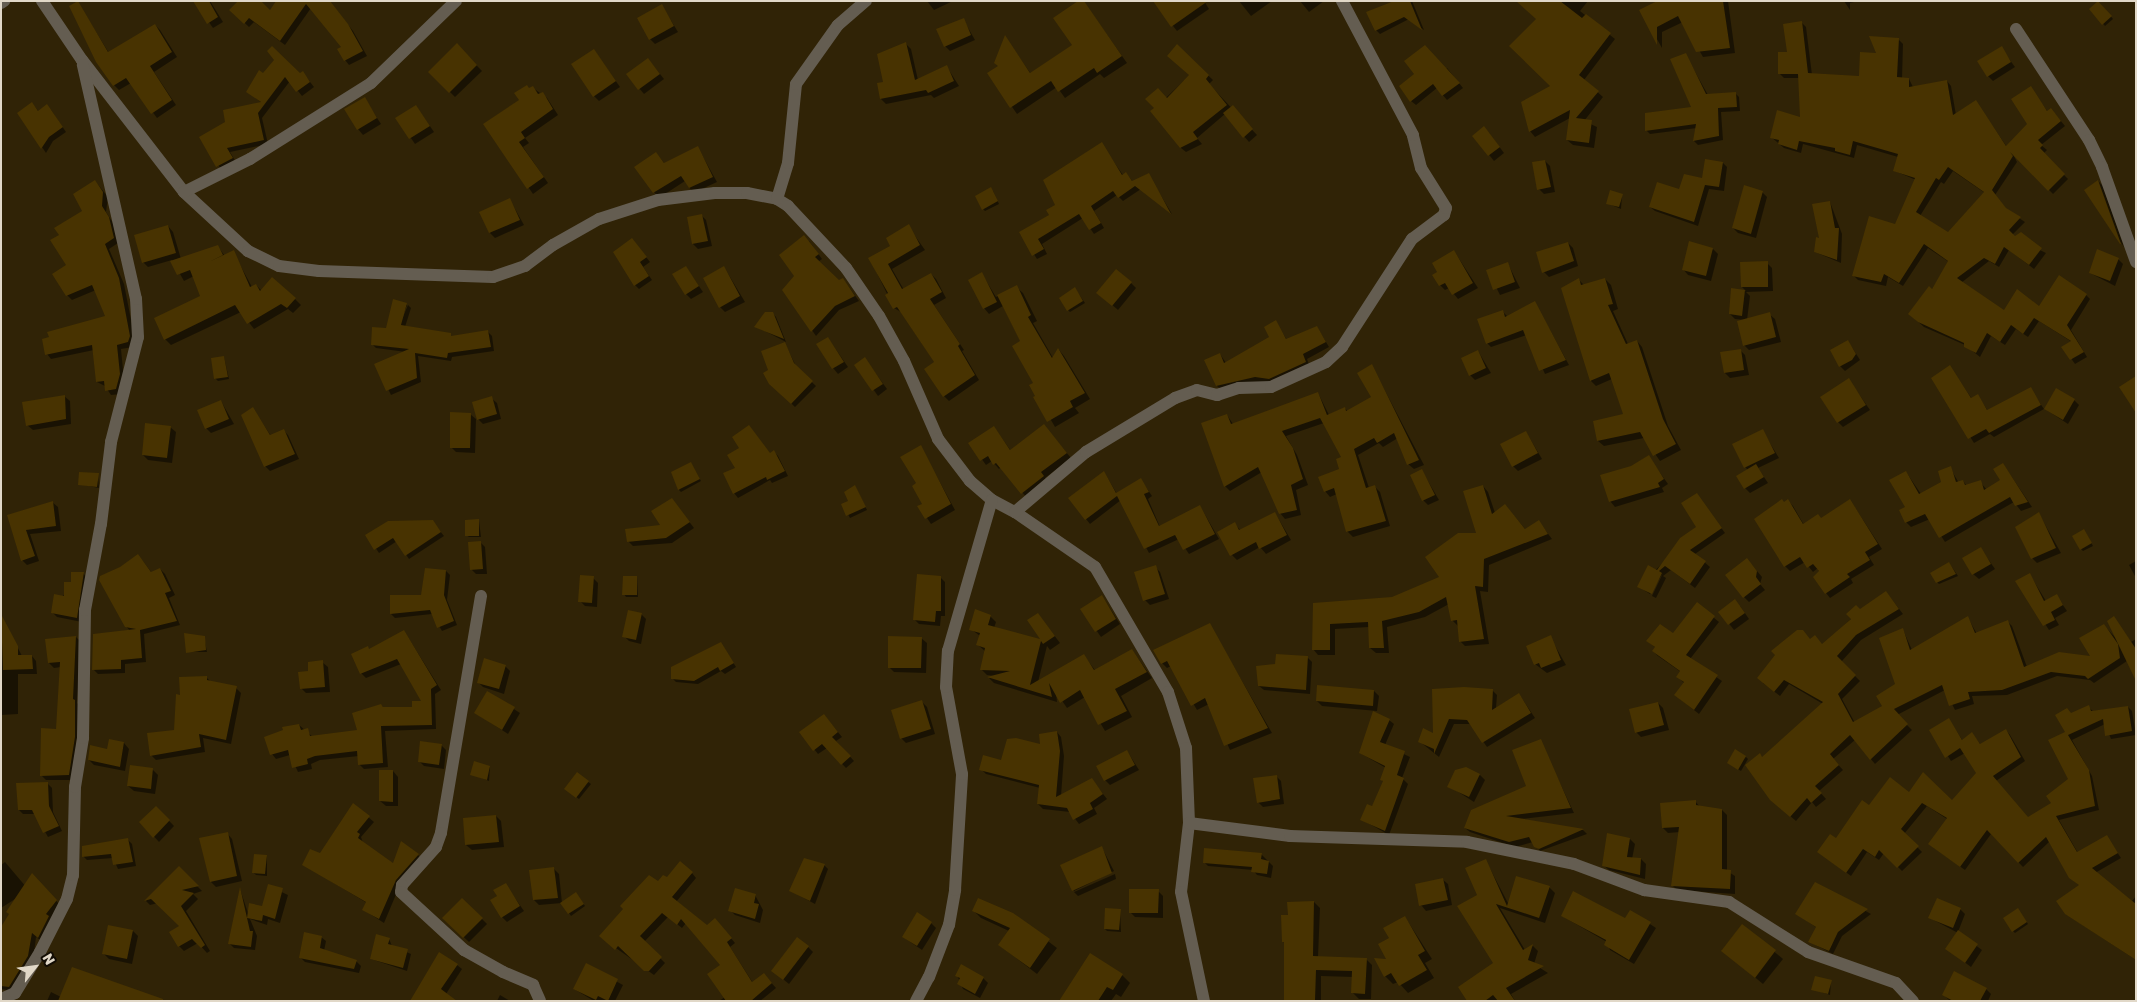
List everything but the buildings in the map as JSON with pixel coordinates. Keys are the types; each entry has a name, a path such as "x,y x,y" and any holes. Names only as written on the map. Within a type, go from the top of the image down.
{"street":[{"path":"42,1 82,60 184,192 248,251 279,266 319,271 493,277 525,266 553,245 599,218 658,200 715,193 747,194 777,199 846,268 904,361 938,439 970,481 992,500 1015,512 1095,567 1168,692 1186,748 1189,823 1181,892 1204,1001"},
{"path":"184,192 250,159 371,83 456,1"},
{"path":"777,199 788,163 796,84 838,25 866,1"},
{"path":"1015,512 1086,452 1175,398 1197,390 1217,395 1240,388 1271,387 1326,362 1342,347 1412,239 1444,215 1446,208 1421,168 1414,135 1342,1"},
{"path":"2016,29 2089,140 2102,167 2136,262"},
{"path":"1,999 15,994 40,952 67,899 73,875 75,787 83,738 85,610 101,524 111,442 138,337 134,290 82,60"},
{"path":"916,1001 929,977 949,925 955,890 962,774 946,687 948,651 992,500"},
{"path":"481,596 441,833 436,847 402,885 401,892 464,950 503,972 533,985 540,1001"},
{"path":"1189,823 1290,836 1467,842 1574,864 1644,890 1729,902 1808,952 1896,983 1913,1001"}]}
